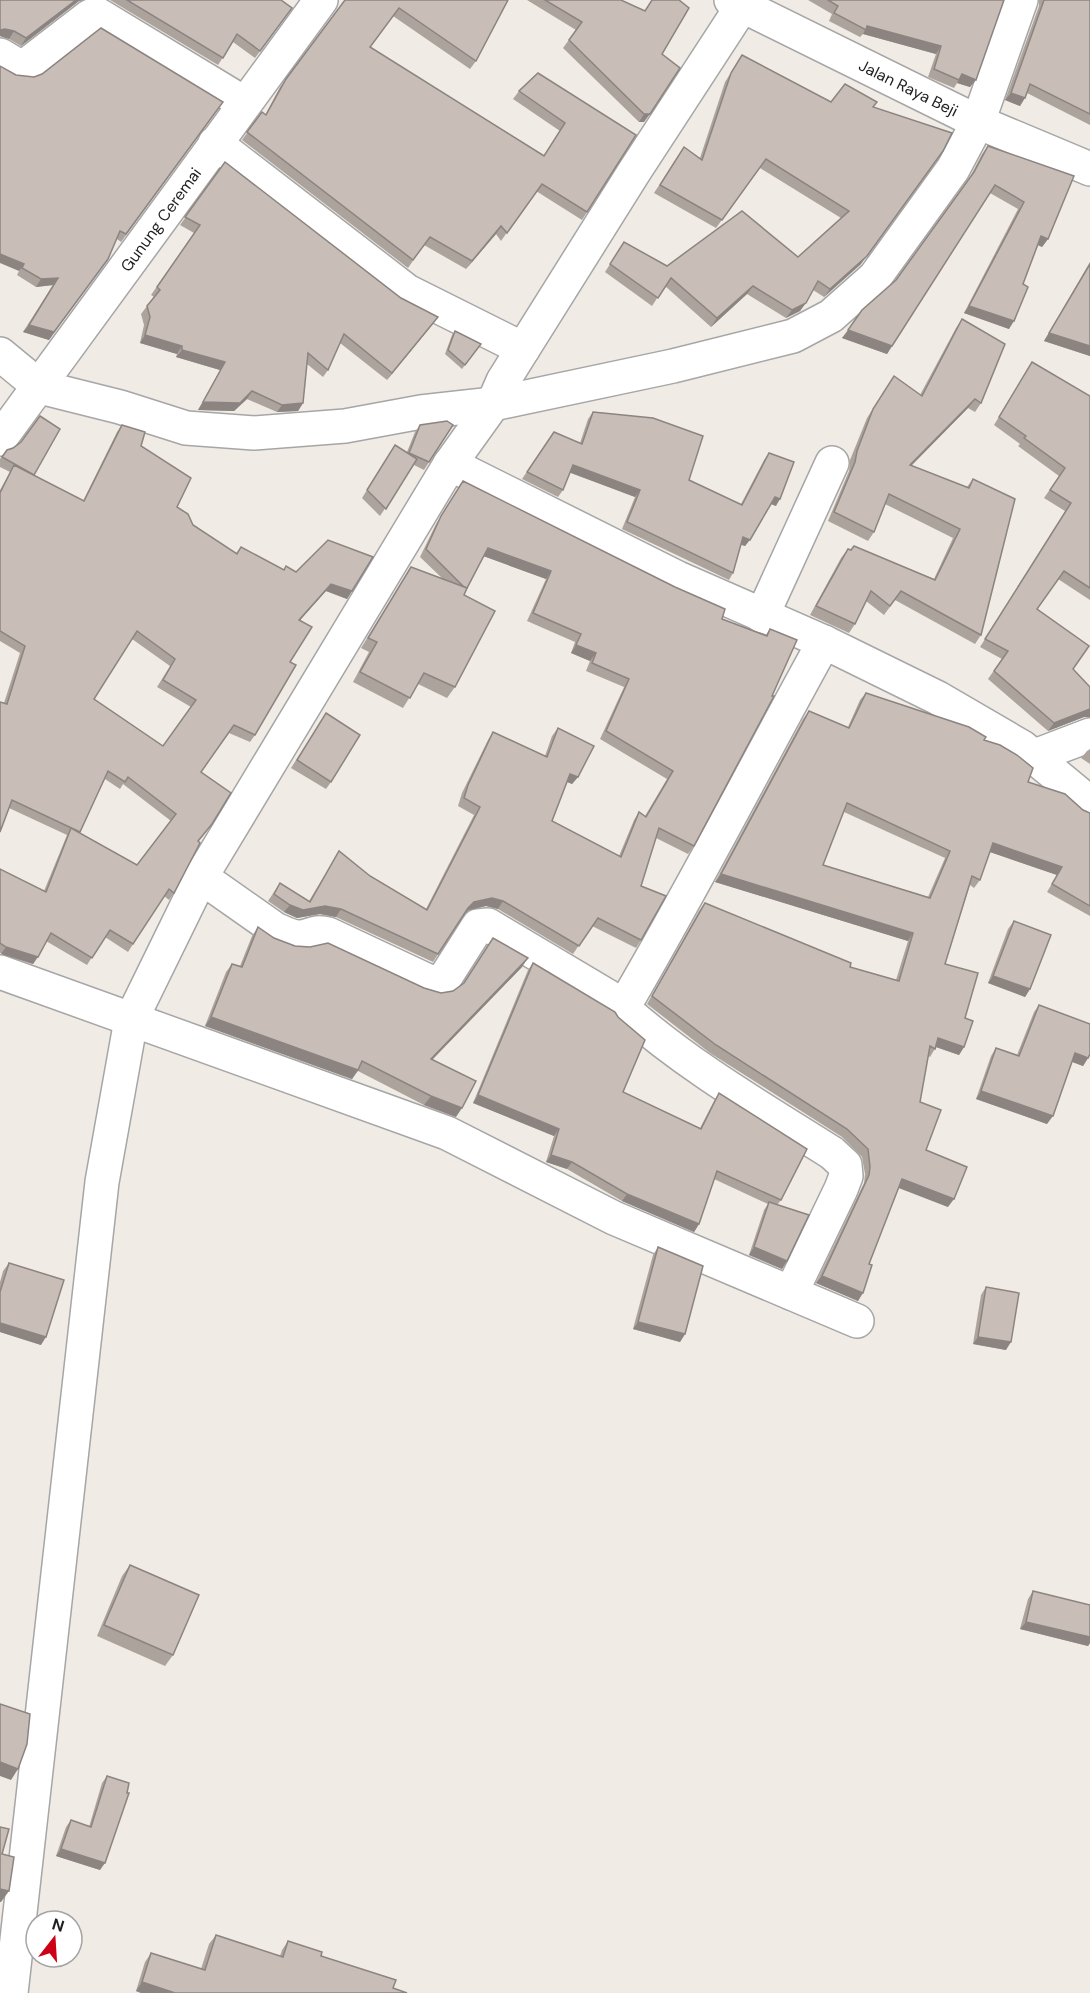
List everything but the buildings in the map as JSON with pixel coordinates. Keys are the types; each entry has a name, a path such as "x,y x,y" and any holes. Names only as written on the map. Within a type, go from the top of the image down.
{"street":[{"name":"Gunung Ceremai","path":"0,438 40,387 214,143 321,0"},
{"path":"0,354 40,387 120,407 186,428 254,433 345,426 421,412 497,394 748,349 793,336 831,316 874,277 953,169 978,122 1021,0"},
{"path":"11,1993 102,1182 131,1020 201,877 450,464 497,394 740,2"},
{"name":"Jalan Raya Beji","path":"740,2 978,122 1090,169"},
{"path":"0,55 15,64 25,66 90,16 98,14 244,103"},
{"path":"214,143 407,291 523,349"},
{"path":"762,616 832,463"},
{"path":"450,464 678,578 824,642 938,698 1022,747 1090,803"},
{"path":"624,1006 707,861 824,642"},
{"path":"1035,756 1090,735"},
{"path":"201,877 275,929 288,935 301,937 314,932 328,934 426,980 439,983 443,981 478,926 488,925 624,1006 625,1010 650,1032 704,1072 832,1153 844,1165 846,1176 841,1189 791,1293"},
{"path":"0,972 447,1133 614,1218 857,1321"}]}
